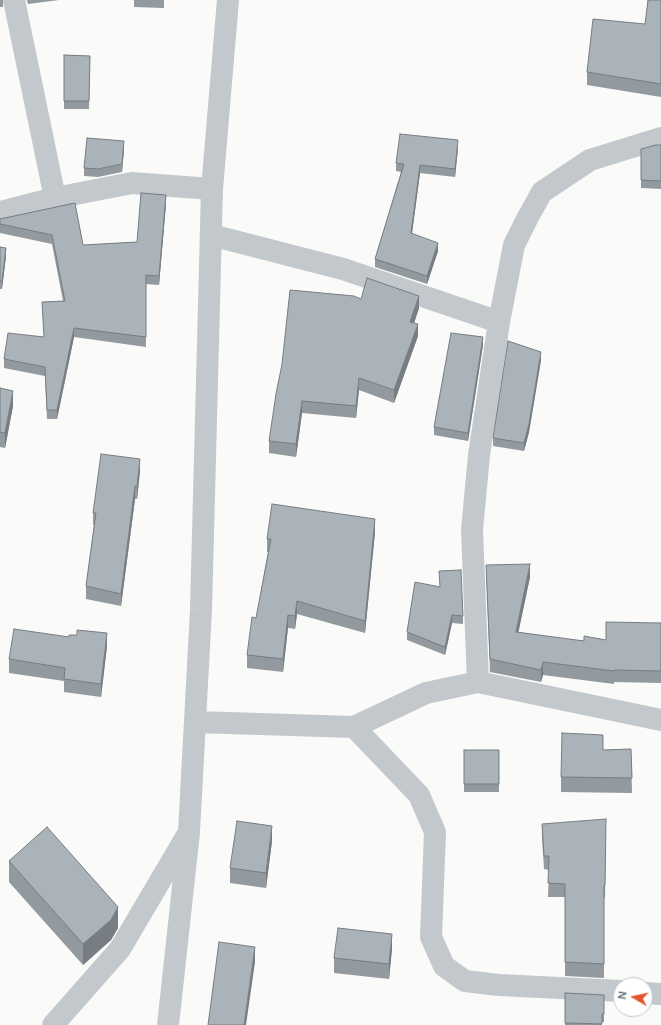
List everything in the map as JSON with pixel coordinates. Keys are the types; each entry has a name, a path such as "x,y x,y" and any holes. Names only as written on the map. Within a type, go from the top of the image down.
{"street":[{"path":"14,0 55,198"},
{"path":"168,1025 189,832 196,722 201,610 212,189 228,0"},
{"path":"478,682 472,530 479,455 498,322 514,245 542,192 590,160 661,138"},
{"path":"0,212 55,198 132,183 212,189"},
{"path":"211,235 343,269 498,322"},
{"path":"196,722 354,727 426,693 478,682 661,720"},
{"path":"354,727 418,795 435,832 431,937 444,966 465,981 499,985 613,992"},
{"path":"53,1025 120,949 189,832"}],"building":[{"path":"648,0 661,0 661,84 587,72 593,19 645,24"},
{"path":"64,55 90,56 89,101 64,101"},
{"path":"400,134 458,140 455,169 420,165 411,233 438,243 427,276 375,259 404,164 396,163"},
{"path":"87,138 124,141 122,164 98,169 84,168"},
{"path":"661,145 661,181 641,180 641,149"},
{"path":"141,193 166,195 159,276 146,275 146,337 74,328 57,410 47,410 45,367 4,359 8,333 44,337 42,302 65,301 52,235 0,224 0,219 75,203 83,245 137,242"},
{"path":"0,247 6,248 2,281 0,281"},
{"path":"367,278 419,296 410,322 418,324 394,390 359,378 356,406 302,401 296,444 269,441 282,364 290,290 354,296 361,299"},
{"path":"451,333 483,337 468,433 434,427"},
{"path":"508,341 541,352 529,424 524,443 493,438"},
{"path":"0,388 13,391 5,433 0,432"},
{"path":"101,454 140,459 121,594 86,586 96,513 93,513"},
{"path":"272,504 375,519 365,621 297,601 295,616 288,615 283,659 247,655 252,617 256,618 271,539 267,539"},
{"path":"530,564 516,632 584,641 584,636 606,640 606,622 661,623 661,671 614,671 543,662 541,670 490,659 486,565"},
{"path":"461,570 463,616 452,615 445,647 407,632 415,582 440,587 439,571"},
{"path":"14,629 69,637 69,635 77,635 77,630 107,633 101,684 64,679 65,668 9,659"},
{"path":"562,733 603,735 603,750 631,749 632,778 561,777"},
{"path":"464,750 499,750 499,784 464,784"},
{"path":"606,819 604,964 565,962 565,884 548,883 549,856 544,856 542,824"},
{"path":"237,821 272,826 266,873 230,868"},
{"path":"47,827 118,907 111,920 83,944 9,861"},
{"path":"338,928 392,934 389,964 334,958"},
{"path":"219,942 255,947 244,1025 208,1025"},
{"path":"565,993 604,995 604,1014 602,1014 602,1024 565,1023"}]}
